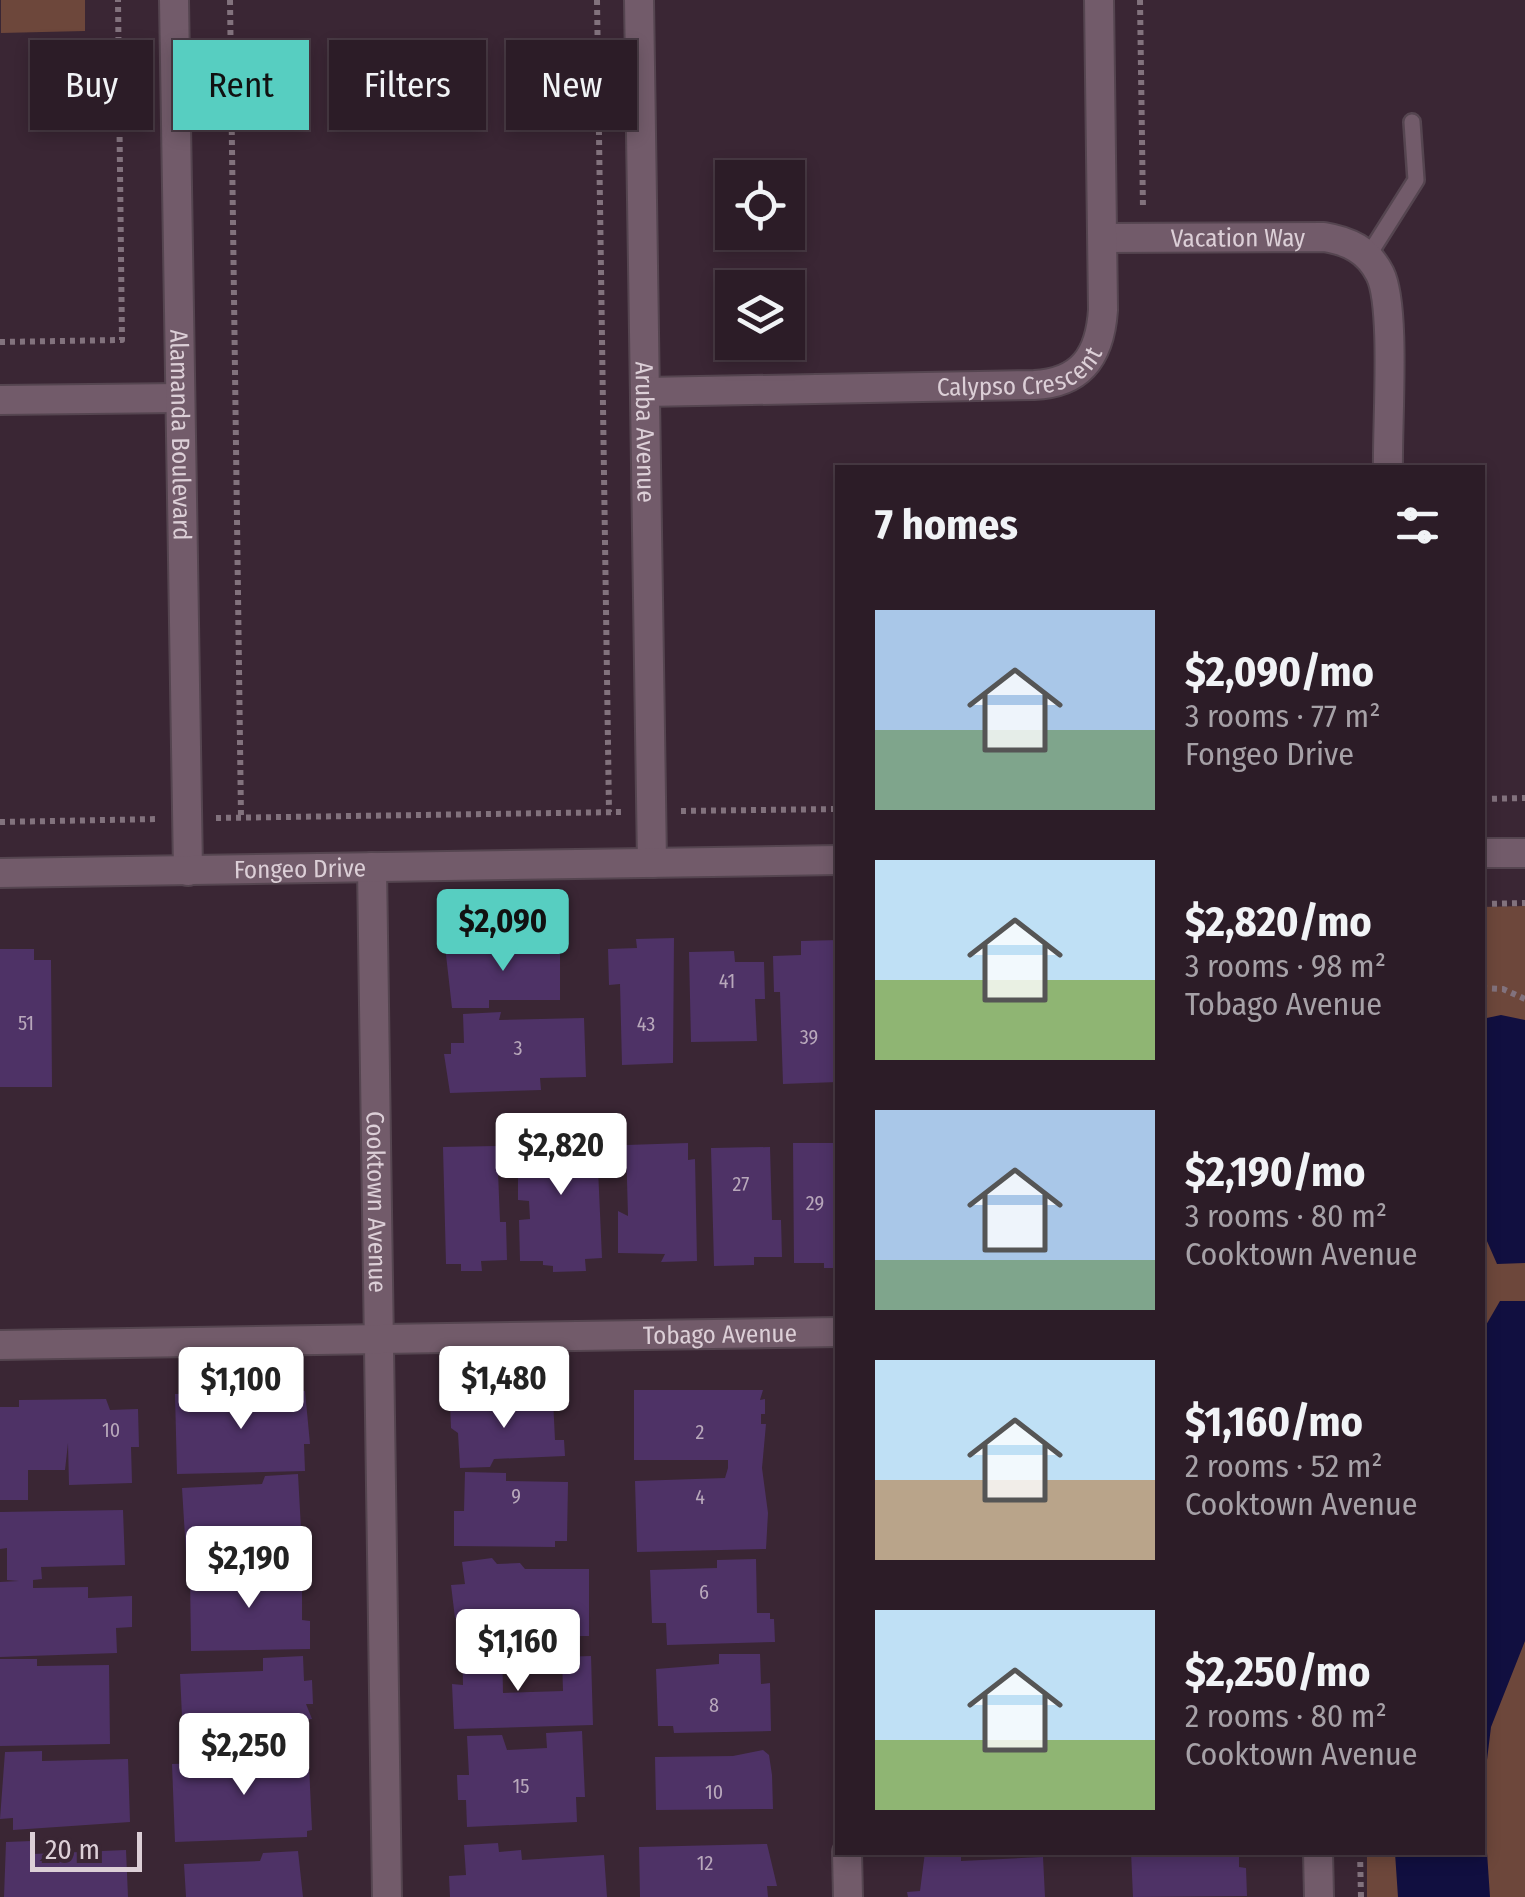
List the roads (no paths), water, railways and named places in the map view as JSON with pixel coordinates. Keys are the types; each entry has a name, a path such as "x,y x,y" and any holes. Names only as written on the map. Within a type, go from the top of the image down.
{"street":[{"name":"Alamanda Boulevard","path":"174,0 188,871"},
{"name":"Aruba Avenue","path":"639,0 652,864"},
{"name":"Calypso Crescent","path":"645,392 1034,386 1067,380 1088,363 1097,349 1103,310 1100,0"},
{"name":"Vacation Way","path":"1103,238 1324,237 1354,245 1368,256"},
{"path":"1368,256 1384,283 1388,465"},
{"path":"0,400 180,398"},
{"path":"1485,853 1525,852"},
{"name":"Fongeo Drive","path":"0,874 835,860"},
{"name":"Cooktown Avenue","path":"372,868 387,1897"},
{"name":"Tobago Avenue","path":"0,1345 835,1332"},
{"path":"847,1855 848,1897"},
{"path":"1318,1855 1319,1897"}],"lane":[{"path":"1368,256 1416,180 1412,122"}]}
